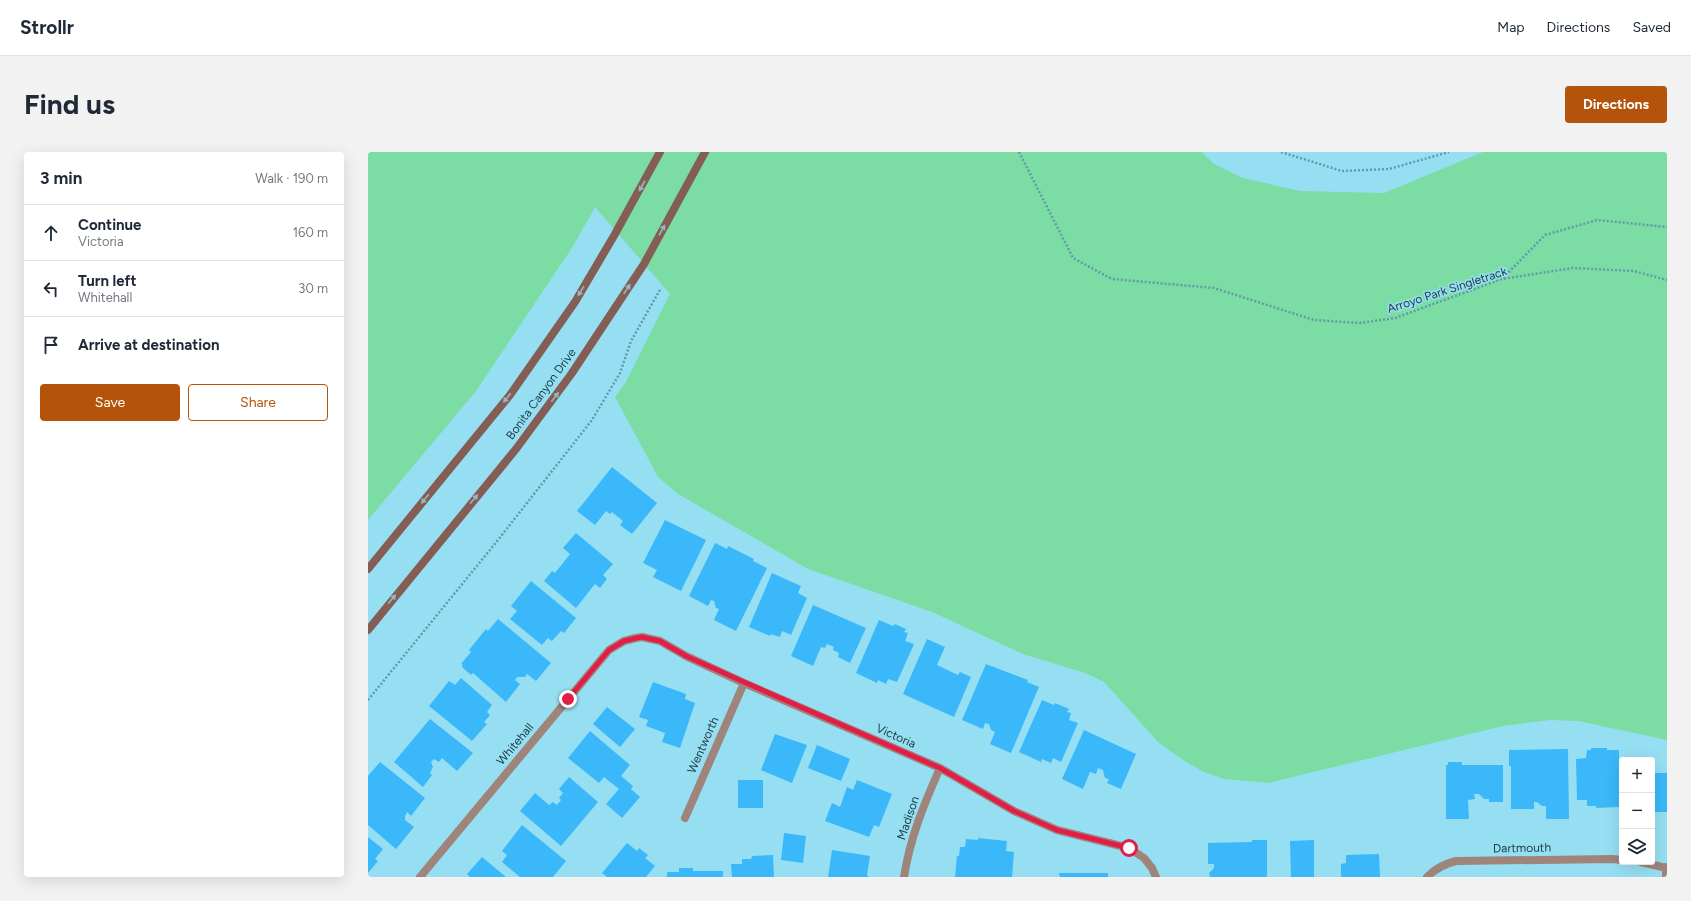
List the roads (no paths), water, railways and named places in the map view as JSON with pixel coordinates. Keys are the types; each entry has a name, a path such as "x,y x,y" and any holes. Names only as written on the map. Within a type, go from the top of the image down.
{"main road":[{"name":"Bonita Canyon Drive","path":"368,569 510,395 575,302 615,234 660,152"},
{"name":"Bonita Canyon Drive","path":"368,630 516,449 572,373 644,264 705,152"}],"street":[{"name":"Victoria","path":"636,638 642,637 660,641 686,656 940,768 1014,811 1057,830 1129,848 1144,858 1152,868 1156,877"},
{"name":"Whitehall","path":"420,877 609,650 624,641 636,638"},
{"name":"Wentworth","path":"685,818 744,682"},
{"name":"Madison","path":"904,877 907,857 918,819 940,768"},
{"name":"Dartmouth","path":"1427,877 1444,864 1456,861 1619,860"},
{"path":"1655,865 1666,867 1666,877"}]}
